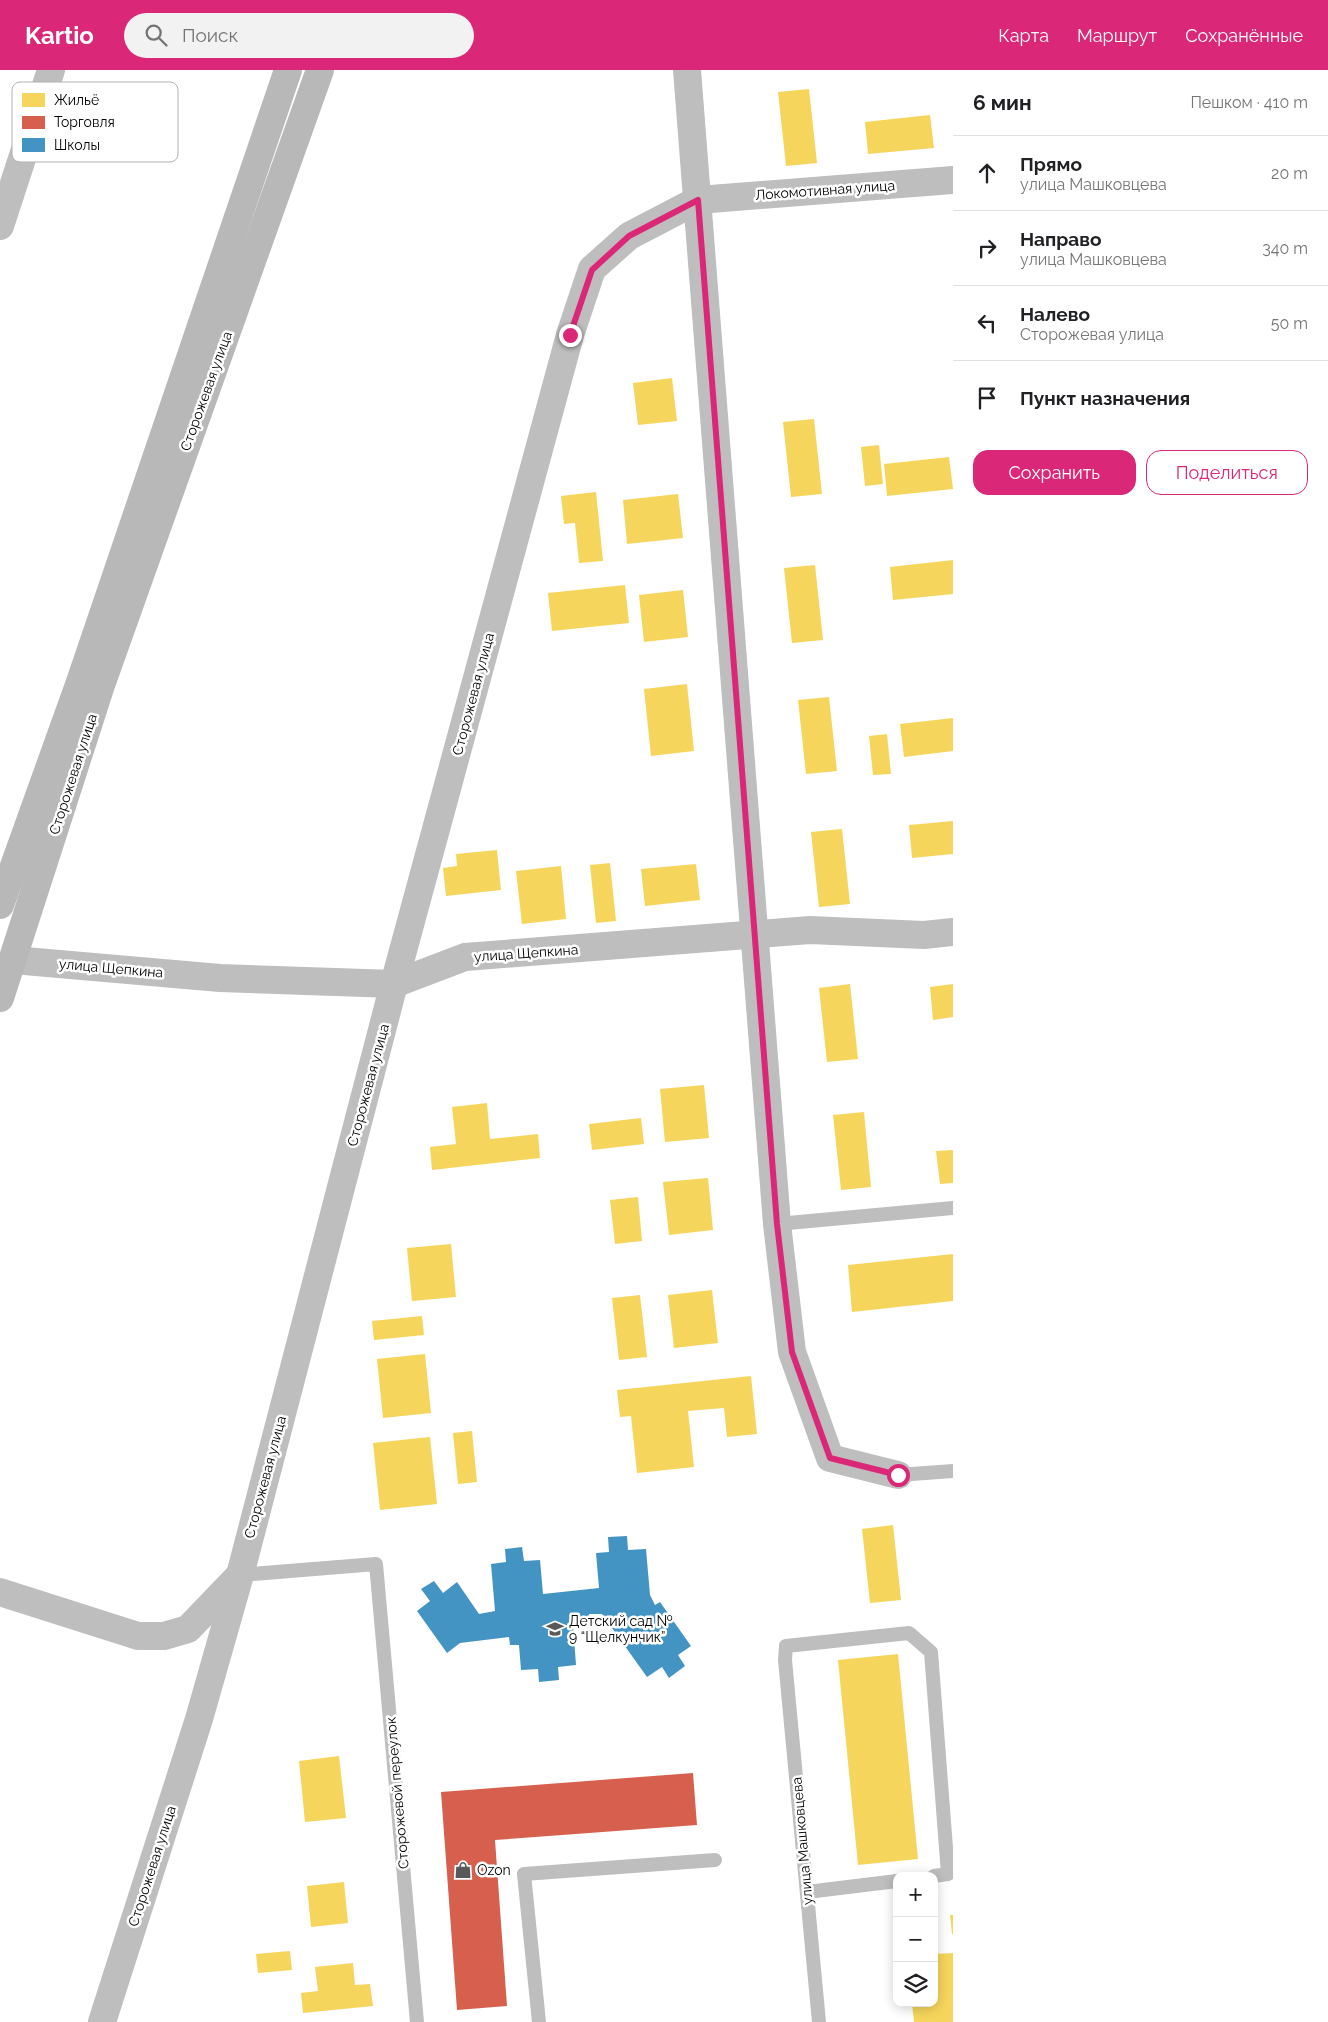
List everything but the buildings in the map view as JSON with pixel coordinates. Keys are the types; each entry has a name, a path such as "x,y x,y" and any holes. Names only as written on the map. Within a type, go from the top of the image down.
{"main road":[{"name":"Сторожевая улица","path":"0,905 80,682 288,70"},
{"name":"Сторожевая улица","path":"0,998 102,685 320,70"}],"street":[{"path":"48,82 52,70"},
{"path":"687,70 756,934 777,1224 792,1352 830,1458 898,1475"},
{"path":"0,226 21,162"},
{"name":"Локомотивная улица","path":"698,200 953,180"},
{"name":"Сторожевая улица","path":"102,2022 199,1719 240,1575 394,984 570,335 592,270 629,236 698,200"},
{"name":"улица Щепкина","path":"13,960 220,978 394,984 465,957 810,930 924,935 953,932"},
{"path":"0,1592 138,1636 164,1636 188,1629 240,1575"}],"lane":[{"path":"777,1224 953,1208"},
{"path":"898,1475 953,1471"},
{"name":"Сторожевой переулок","path":"240,1575 376,1564 417,2022"},
{"name":"улица Машковцева","path":"818,2022 785,1660 786,1646 909,1633 930,1652 948,1874 938,1875"},
{"path":"539,2022 524,1874 716,1860"},
{"path":"807,1892 893,1881"}],"place":[{"name":"Детский сад № 9 “Щелкунчик”","path":"555,1629"},
{"name":"Ozon","path":"463,1870"}],"route":[{"path":"570,335 592,270 629,236 698,200 777,1224 792,1352 830,1458 898,1475"}]}
